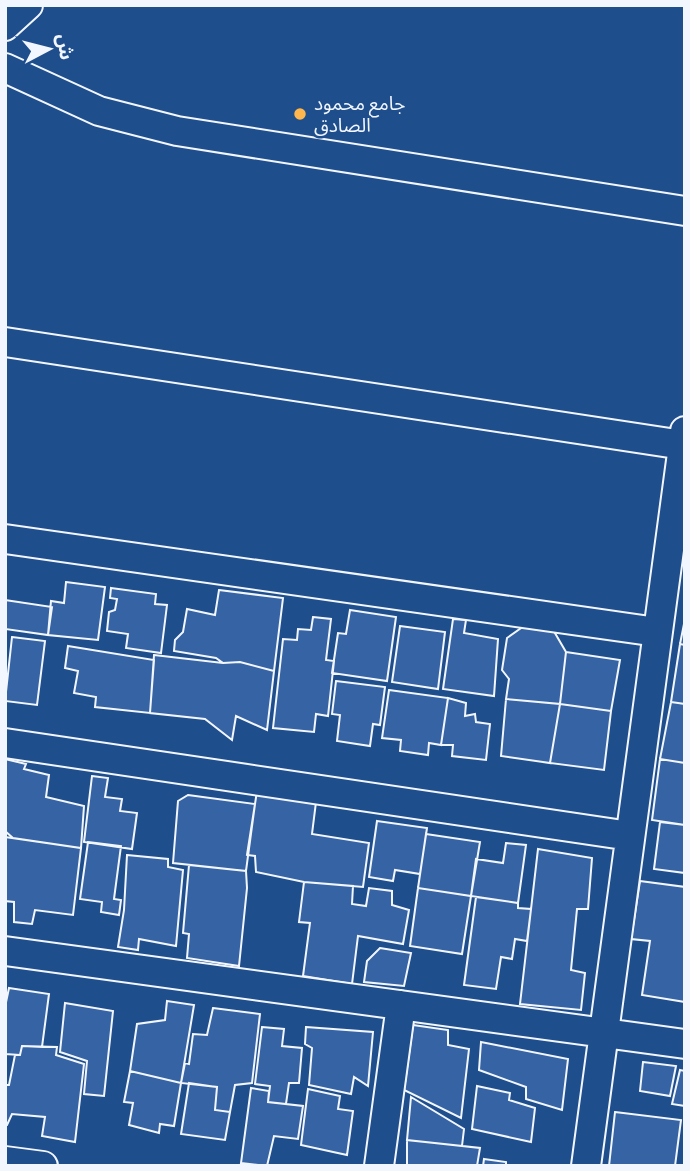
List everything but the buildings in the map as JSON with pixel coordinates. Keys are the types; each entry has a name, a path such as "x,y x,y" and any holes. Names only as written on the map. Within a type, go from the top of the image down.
{"street":[{"path":"5,26 28,5"},
{"path":"5,68 99,111 177,131 685,211"},
{"path":"5,342 684,438 586,1166"},
{"path":"5,539 657,632"},
{"path":"5,743 630,836"},
{"path":"5,951 685,1044"},
{"path":"379,1166 401,1005"},
{"path":"5,1161 43,1166"}],"place":[{"name":"جامع محمود الصادق","path":"300,114"}]}
